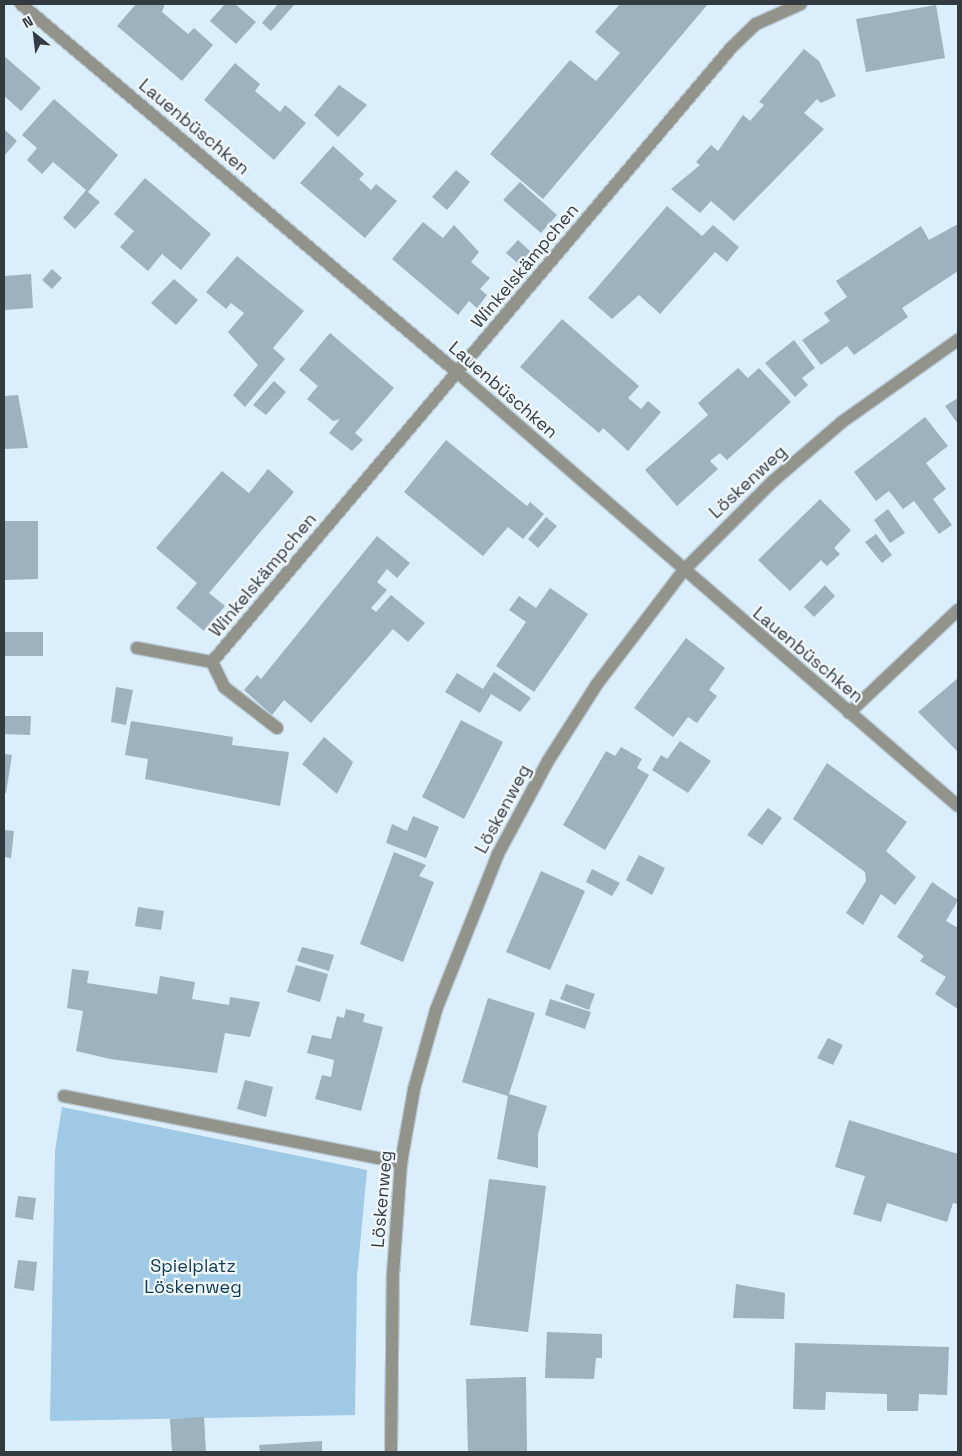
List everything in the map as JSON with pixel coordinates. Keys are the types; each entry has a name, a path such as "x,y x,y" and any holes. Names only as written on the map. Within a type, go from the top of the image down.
{"street":[{"name":"Lauenbüschken","path":"21,4 458,373 684,571 958,806"},
{"name":"Winkelskämpchen","path":"212,662 458,373 730,48 756,24 801,4"},
{"name":"Löskenweg","path":"392,1452 390,1383 401,1162 414,1089 436,1010 498,854 597,684 684,571 772,482 842,422 958,340"},
{"path":"849,713 958,610"},
{"name":"Winkelskämpchen","path":"137,648 212,662"},
{"name":"Winkelskämpchen","path":"212,662 224,688 278,728"},
{"path":"64,1096 401,1162"}],"green space":[{"name":"Spielplatz Löskenweg","path":"62,1107 367,1170 357,1277 355,1415 50,1421 55,1151"}],"building":[{"path":"136,4 165,4 162,12 188,34 194,28 213,45 182,81 117,26"},
{"path":"225,4 235,4 256,22 236,44 210,21"},
{"path":"278,4 294,5 271,31 262,23"},
{"path":"620,4 708,4 543,199 490,154 570,60 596,81 620,53 595,32"},
{"path":"936,5 945,58 866,72 856,19"},
{"path":"804,49 819,61 836,96 821,103 817,99 804,113 824,129 734,221 711,201 700,213 671,189 700,165 696,162 711,145 718,151 743,115 750,121 764,105 759,102"},
{"path":"4,56 41,88 21,111 4,96"},
{"path":"235,63 260,84 255,91 280,112 285,105 306,123 274,160 204,100"},
{"path":"339,85 367,105 338,137 314,115"},
{"path":"54,99 118,155 88,192 100,202 75,229 63,218 86,190 53,162 42,174 27,160 37,148 22,135"},
{"path":"4,129 17,141 4,156"},
{"path":"333,146 364,174 359,179 371,190 376,184 397,201 365,238 300,183"},
{"path":"456,170 470,182 447,210 432,197"},
{"path":"145,178 211,234 181,270 162,254 148,271 120,247 134,231 114,214"},
{"path":"520,182 557,215 541,233 503,200"},
{"path":"667,206 702,236 713,225 739,247 727,262 715,252 660,314 639,295 612,319 588,298"},
{"path":"423,222 443,238 454,225 479,252 471,262 490,278 480,289 487,295 477,308 469,301 458,315 392,259"},
{"path":"958,224 958,271 902,308 908,317 854,355 847,346 821,365 802,340 830,321 824,313 847,297 836,281 921,226 929,240"},
{"path":"518,240 532,253 521,266 506,253"},
{"path":"237,256 304,311 273,348 285,359 245,407 233,395 258,365 228,332 244,313 231,303 226,309 206,292"},
{"path":"52,269 62,278 52,289 42,280"},
{"path":"31,274 33,308 4,310 4,276"},
{"path":"174,279 198,300 176,325 151,303"},
{"path":"562,319 639,386 628,398 641,409 648,401 661,412 628,451 603,428 599,433 520,367"},
{"path":"330,333 394,388 355,433 363,440 352,451 329,433 340,419 333,421 307,399 318,386 299,370"},
{"path":"794,340 815,368 802,378 808,385 795,397 765,363"},
{"path":"738,368 748,378 759,368 791,402 727,460 720,453 710,461 718,469 677,506 645,470 708,415 698,403"},
{"path":"274,381 286,392 266,415 253,405"},
{"path":"18,395 28,448 4,449 4,396"},
{"path":"958,398 958,424 945,406"},
{"path":"925,417 948,446 926,463 946,489 933,499 952,525 939,534 914,501 903,509 889,491 876,501 854,472"},
{"path":"446,440 527,506 530,502 544,514 523,539 508,527 483,556 404,492"},
{"path":"268,469 294,492 209,593 225,606 204,631 176,608 197,583 156,548 222,471 249,493"},
{"path":"820,499 851,530 834,548 840,554 827,566 821,560 790,591 758,560"},
{"path":"888,509 905,533 890,543 874,520"},
{"path":"546,517 557,526 538,548 528,539"},
{"path":"4,521 38,521 38,579 4,580"},
{"path":"876,534 892,555 882,563 865,542"},
{"path":"377,536 410,563 397,578 387,569 377,582 387,590 371,608 376,612 391,595 425,623 408,642 393,629 311,723 284,700 272,715 244,690 257,675 261,679"},
{"path":"825,585 835,596 814,617 804,607"},
{"path":"550,588 588,614 534,692 496,666 526,622 509,610 519,596 536,608"},
{"path":"4,632 43,632 43,656 4,656"},
{"path":"686,638 725,668 709,690 717,696 697,723 688,717 673,737 634,708"},
{"path":"494,672 531,698 520,712 491,694 480,713 445,692 457,673 483,689"},
{"path":"958,678 958,752 918,712"},
{"path":"116,687 133,690 126,725 111,722"},
{"path":"4,716 31,716 30,735 4,734"},
{"path":"461,720 503,742 464,819 422,797"},
{"path":"131,721 233,737 232,745 289,752 280,806 145,779 148,759 125,755"},
{"path":"324,737 353,762 337,794 302,764"},
{"path":"680,741 711,761 688,793 652,770 661,755 667,759"},
{"path":"621,747 642,759 637,768 649,775 605,850 563,825 606,751 615,756"},
{"path":"4,754 12,755 6,793 4,793"},
{"path":"827,763 907,822 886,851 916,877 895,905 881,894 863,925 846,913 866,881 865,872 793,819"},
{"path":"768,808 782,818 762,845 747,835"},
{"path":"413,816 439,827 426,858 386,843 392,824 407,831"},
{"path":"4,830 14,831 11,858 4,857"},
{"path":"394,852 426,865 419,876 434,882 403,962 360,944"},
{"path":"639,855 665,868 652,895 626,880"},
{"path":"592,869 620,883 612,896 586,882"},
{"path":"541,871 585,891 550,970 506,952"},
{"path":"932,882 958,900 946,921 958,928 958,1009 935,994 946,977 920,961 924,956 897,937"},
{"path":"138,907 164,911 161,930 135,926"},
{"path":"302,947 334,955 329,971 297,961"},
{"path":"296,965 328,974 320,1002 287,992"},
{"path":"72,969 89,971 87,983 157,994 160,976 195,982 192,999 229,1005 230,997 260,1002 250,1037 225,1033 217,1073 110,1059 76,1051 83,1011 67,1008"},
{"path":"566,984 595,994 589,1010 560,999"},
{"path":"488,998 535,1013 509,1094 547,1106 538,1134 538,1168 497,1159 508,1096 462,1082"},
{"path":"550,999 591,1012 585,1029 545,1015"},
{"path":"346,1009 365,1014 363,1022 383,1027 361,1111 315,1099 322,1075 331,1077 334,1060 307,1053 312,1035 331,1039 337,1016 344,1018"},
{"path":"828,1038 843,1045 833,1065 817,1058"},
{"path":"245,1080 273,1087 266,1117 237,1109"},
{"path":"849,1120 958,1154 958,1204 953,1203 947,1222 887,1203 881,1222 853,1214 865,1176 835,1167"},
{"path":"489,1179 546,1186 528,1332 470,1325"},
{"path":"18,1196 36,1198 33,1220 15,1217"},
{"path":"18,1260 37,1262 34,1291 14,1288"},
{"path":"736,1284 785,1293 784,1319 733,1318"},
{"path":"547,1332 602,1334 602,1358 596,1358 594,1379 545,1378"},
{"path":"795,1343 949,1347 947,1395 919,1394 918,1411 887,1411 887,1394 826,1392 825,1410 793,1409"},
{"path":"526,1377 527,1452 468,1452 466,1379"},
{"path":"204,1417 206,1452 172,1452 170,1419"},
{"path":"322,1441 322,1452 260,1452 259,1445"}]}
